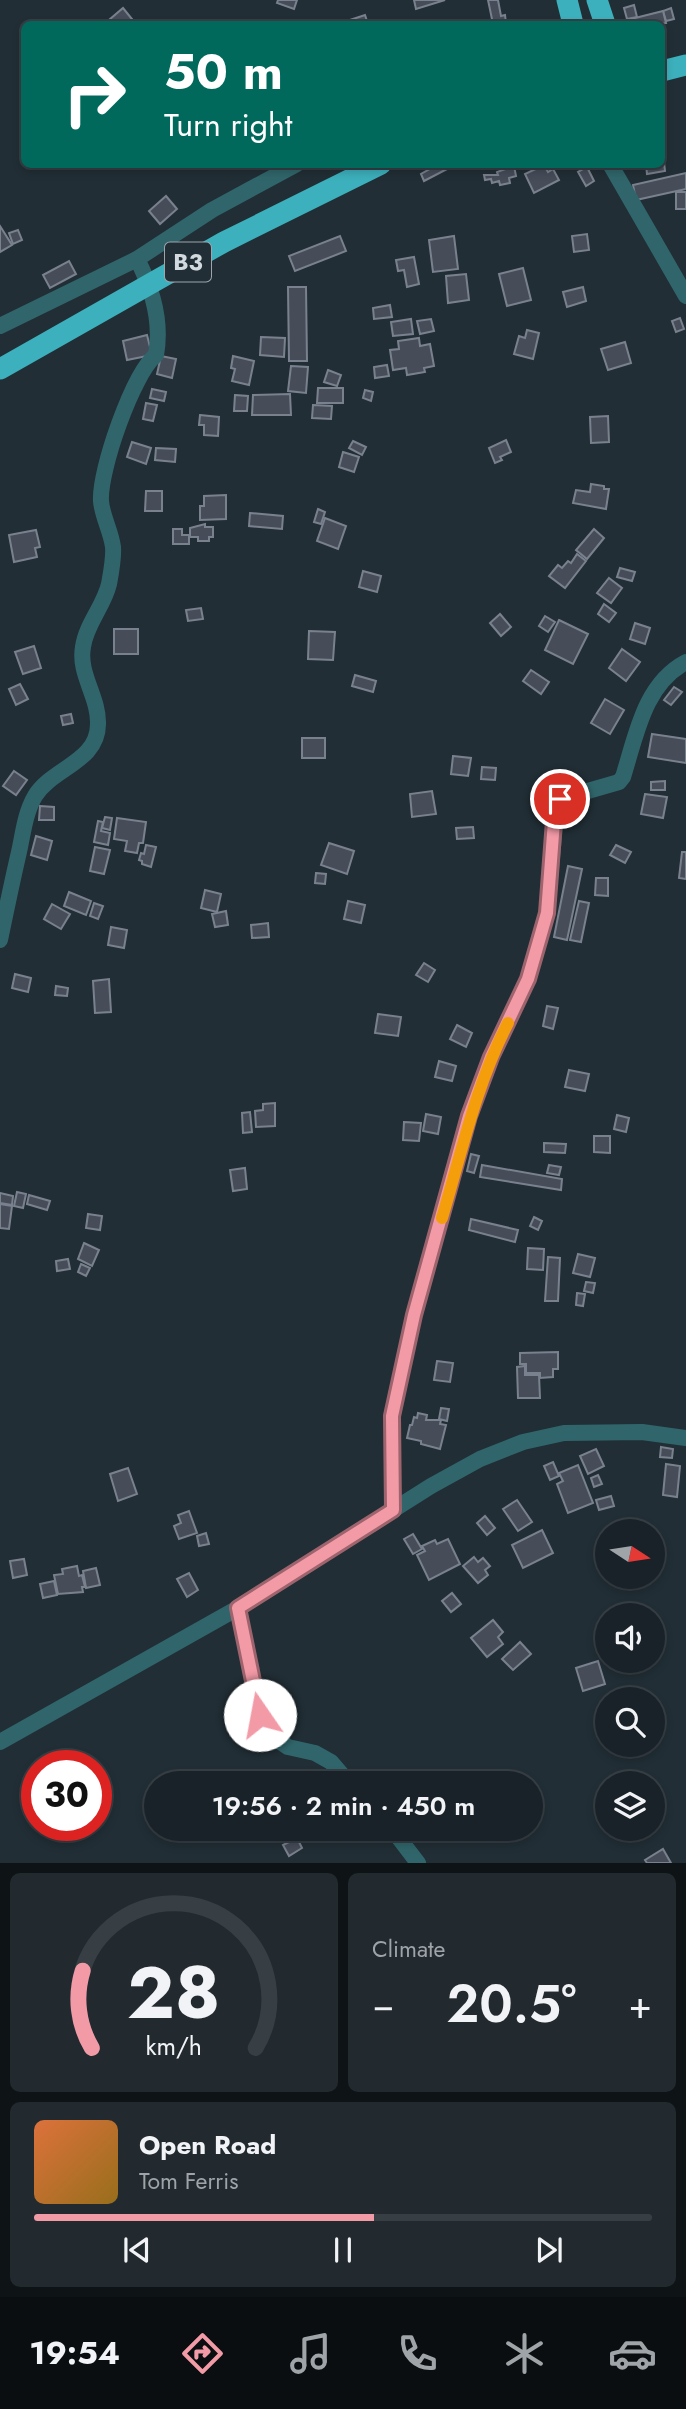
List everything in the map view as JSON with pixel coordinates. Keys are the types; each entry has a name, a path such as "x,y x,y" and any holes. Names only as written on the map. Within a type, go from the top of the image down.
{"highway":[{"path":"568,0 572,21"},
{"path":"597,0 604,21"},
{"path":"665,70 686,65"},
{"name":"B3","path":"0,369 224,242 373,168"}],"street":[{"path":"0,326 137,259 212,210 290,168"},
{"path":"612,168 686,296"},
{"path":"0,940 26,820 34,797 49,778 85,755 96,741 98,724 95,701 83,669 83,646 108,586 110,573 113,548 101,501 103,480 130,395 148,361 156,355 159,338 150,283 137,259"},
{"path":"393,1510 392,1416 414,1315 469,1116 491,1057 528,979 547,913 557,803 560,799 619,782 623,777 644,708 670,670 686,662"},
{"path":"0,1741 238,1608 393,1510 480,1459 523,1441 564,1433 642,1432 686,1438"},
{"path":"238,1608 260,1715 273,1737 288,1747 315,1753 331,1762 339,1771"},
{"path":"401,1841 418,1863"}],"building":[{"path":"278,0 297,0 294,9 277,3"},
{"path":"414,0 445,0 416,9"},
{"path":"488,0 498,0 501,16 505,15 506,21 492,21"},
{"path":"634,5 637,17 627,19 624,8"},
{"path":"123,8 134,21 110,21"},
{"path":"671,8 674,19 666,21 663,11"},
{"path":"663,11 666,23 665,21 627,20"},
{"path":"365,15 367,21 347,21"},
{"path":"432,168 449,168 424,181 421,174"},
{"path":"514,168 516,176 509,178 510,183 500,185 499,181 492,183 491,179 485,180 484,175 498,175 497,172"},
{"path":"538,168 546,168 548,172 553,169 559,180 534,193 525,174"},
{"path":"588,168 594,181 586,186 578,172"},
{"path":"646,168 665,168 665,171 647,174"},
{"path":"686,173 686,189 636,200 633,185"},
{"path":"676,192 686,192 686,209 676,209"},
{"path":"166,196 177,209 160,224 149,211"},
{"path":"0,226 12,245 0,252"},
{"path":"18,230 22,240 13,244 9,233"},
{"path":"587,234 589,250 574,252 572,236"},
{"path":"340,236 346,251 295,271 289,256"},
{"path":"454,236 458,269 433,272 429,240"},
{"path":"414,257 419,284 407,287 404,270 398,271 396,260"},
{"path":"69,261 76,274 50,288 43,275"},
{"path":"523,268 531,300 507,306 499,274"},
{"path":"466,274 469,300 448,303 446,276"},
{"path":"288,287 306,287 307,361 289,361"},
{"path":"583,287 586,301 567,307 563,292"},
{"path":"390,305 392,317 374,319 373,308"},
{"path":"680,318 684,329 676,332 672,321"},
{"path":"411,319 413,334 393,336 391,322"},
{"path":"431,319 434,331 420,334 417,321"},
{"path":"527,330 539,333 533,359 514,354 519,336 525,338"},
{"path":"147,335 152,355 127,360 123,341"},
{"path":"261,337 285,338 284,357 260,355"},
{"path":"419,338 420,346 430,344 434,366 424,368 425,372 407,375 406,368 393,370 390,350 399,349 398,341"},
{"path":"625,342 631,363 608,370 601,349"},
{"path":"161,356 176,359 172,378 157,374"},
{"path":"233,356 254,361 249,385 232,381 235,369 231,368"},
{"path":"387,365 389,376 375,378 374,367"},
{"path":"291,366 308,367 306,393 288,391"},
{"path":"328,370 341,375 337,386 324,382"},
{"path":"318,388 343,388 343,403 317,403"},
{"path":"152,389 166,392 164,401 150,398"},
{"path":"365,390 373,392 371,401 363,398"},
{"path":"290,394 291,415 252,415 253,395"},
{"path":"235,395 248,396 247,411 234,411"},
{"path":"146,403 157,405 153,421 143,419"},
{"path":"313,405 332,406 331,419 312,418"},
{"path":"200,415 219,417 218,436 204,435 204,425 199,425"},
{"path":"608,416 609,442 591,443 590,417"},
{"path":"506,440 511,452 500,457 502,460 495,463 489,448"},
{"path":"353,441 366,447 362,455 349,448"},
{"path":"132,442 151,448 146,464 127,457"},
{"path":"156,448 176,449 175,462 155,460"},
{"path":"343,452 359,457 354,472 339,467"},
{"path":"591,484 609,489 606,509 573,503 576,490 590,492"},
{"path":"146,491 162,491 162,511 145,511"},
{"path":"226,495 226,519 200,520 200,506 204,506 204,496"},
{"path":"318,509 325,512 321,524 314,522"},
{"path":"250,513 283,516 282,529 249,526"},
{"path":"325,518 346,526 338,549 317,541"},
{"path":"205,524 205,527 213,527 213,537 209,537 209,541 198,541 198,537 190,537 190,528"},
{"path":"173,529 182,529 182,535 189,535 189,544 173,544"},
{"path":"594,529 604,538 587,559 576,550"},
{"path":"36,530 40,547 35,548 37,557 14,562 9,535"},
{"path":"577,554 586,561 565,588 549,576 558,565 562,568 568,561 571,563"},
{"path":"620,568 635,572 632,581 617,577"},
{"path":"363,571 381,576 377,592 359,587"},
{"path":"609,578 622,588 611,603 597,593"},
{"path":"604,604 616,613 609,622 598,614"},
{"path":"201,608 203,619 188,621 186,610"},
{"path":"500,614 511,627 501,636 490,623"},
{"path":"545,616 555,622 548,632 539,626"},
{"path":"559,620 588,634 573,664 545,650"},
{"path":"635,623 650,628 645,644 630,639"},
{"path":"114,629 138,629 138,654 114,654"},
{"path":"309,631 335,632 333,660 308,659"},
{"path":"34,646 41,668 23,674 15,652"},
{"path":"622,649 640,662 626,681 609,668"},
{"path":"531,670 549,682 541,694 523,681"},
{"path":"355,675 376,681 373,692 352,686"},
{"path":"20,684 28,699 16,705 9,689"},
{"path":"674,687 682,692 671,705 664,700"},
{"path":"605,699 624,710 610,734 591,723"},
{"path":"71,714 73,723 63,725 61,716"},
{"path":"652,734 686,739 686,763 648,757"},
{"path":"302,738 325,738 325,758 302,758"},
{"path":"453,756 471,758 468,776 451,774"},
{"path":"482,767 496,768 495,780 481,779"},
{"path":"14,771 27,780 16,795 3,786"},
{"path":"665,781 665,790 651,790 651,782"},
{"path":"432,791 436,814 412,817 410,794"},
{"path":"645,794 667,797 663,818 641,814"},
{"path":"40,806 54,807 54,820 39,820"},
{"path":"105,817 112,818 110,830 102,828"},
{"path":"117,818 146,822 143,843 139,843 137,853 125,851 127,841 114,839"},
{"path":"98,821 103,822 101,831 110,833 108,845 94,842"},
{"path":"473,827 474,838 457,839 456,828"},
{"path":"36,836 52,841 47,860 31,855"},
{"path":"329,843 354,851 347,874 321,865"},
{"path":"146,845 156,847 151,867 139,860"},
{"path":"616,845 631,852 625,863 610,855"},
{"path":"95,847 110,850 104,874 90,871"},
{"path":"682,852 686,852 686,879 679,878"},
{"path":"568,866 582,869 567,940 554,937"},
{"path":"316,873 326,874 325,884 315,883"},
{"path":"596,878 608,878 608,896 595,895"},
{"path":"205,890 221,894 217,912 201,908"},
{"path":"69,892 91,901 86,915 64,906"},
{"path":"348,901 365,905 361,923 344,919"},
{"path":"579,901 589,903 581,942 570,940"},
{"path":"94,903 103,906 98,919 90,916"},
{"path":"52,904 70,914 61,929 44,919"},
{"path":"226,911 228,925 215,927 212,914"},
{"path":"268,923 269,937 252,938 251,925"},
{"path":"111,927 127,930 124,948 108,945"},
{"path":"424,963 435,970 428,982 416,975"},
{"path":"15,974 31,978 28,992 12,988"},
{"path":"109,979 111,1012 95,1013 93,981"},
{"path":"56,986 68,988 67,996 55,995"},
{"path":"547,1006 558,1008 553,1029 543,1026"},
{"path":"378,1014 401,1017 398,1036 375,1033"},
{"path":"457,1025 472,1033 466,1047 450,1039"},
{"path":"439,1061 456,1066 452,1081 435,1077"},
{"path":"569,1070 589,1074 585,1091 565,1087"},
{"path":"275,1103 275,1126 256,1127 255,1111 263,1110 263,1104"},
{"path":"250,1112 252,1132 243,1133 242,1113"},
{"path":"426,1114 441,1117 438,1134 423,1131"},
{"path":"617,1115 629,1118 626,1132 614,1129"},
{"path":"404,1122 421,1123 419,1141 403,1140"},
{"path":"594,1136 610,1136 610,1153 594,1152"},
{"path":"544,1143 566,1144 565,1153 544,1152"},
{"path":"471,1154 479,1156 474,1173 467,1171"},
{"path":"482,1165 562,1179 561,1190 480,1177"},
{"path":"549,1165 561,1167 559,1175 547,1173"},
{"path":"245,1168 247,1189 233,1191 230,1170"},
{"path":"17,1192 26,1194 23,1208 14,1206"},
{"path":"0,1193 13,1196 12,1205 0,1203"},
{"path":"29,1195 50,1201 47,1210 27,1204"},
{"path":"0,1204 12,1206 9,1229 0,1228"},
{"path":"88,1214 102,1216 100,1230 86,1228"},
{"path":"534,1217 542,1221 538,1230 530,1226"},
{"path":"471,1219 518,1230 515,1242 469,1230"},
{"path":"84,1243 99,1250 92,1266 78,1259"},
{"path":"528,1248 544,1249 543,1270 527,1269"},
{"path":"578,1254 595,1258 590,1277 573,1273"},
{"path":"548,1257 560,1258 558,1301 545,1301"},
{"path":"68,1259 70,1269 57,1271 56,1261"},
{"path":"81,1264 90,1268 86,1276 78,1272"},
{"path":"586,1282 595,1283 593,1293 584,1291"},
{"path":"577,1293 585,1294 583,1306 576,1305"},
{"path":"558,1352 558,1369 553,1369 553,1377 540,1378 540,1373 526,1373 526,1364 520,1364 520,1353"},
{"path":"437,1361 453,1363 450,1382 434,1380"},
{"path":"525,1366 525,1375 539,1375 540,1398 518,1398 517,1367"},
{"path":"441,1408 449,1409 447,1421 439,1419"},
{"path":"418,1413 427,1415 426,1420 441,1420 440,1424 446,1425 440,1449 407,1438 410,1425"},
{"path":"661,1447 673,1449 672,1458 660,1457"},
{"path":"596,1449 604,1466 588,1474 580,1456"},
{"path":"553,1462 559,1476 550,1480 544,1466"},
{"path":"666,1464 680,1466 677,1497 663,1495"},
{"path":"578,1465 593,1503 568,1513 557,1484 563,1481 559,1473"},
{"path":"128,1468 137,1494 118,1501 110,1474"},
{"path":"598,1475 602,1484 594,1487 591,1478"},
{"path":"611,1496 614,1506 599,1510 596,1500"},
{"path":"517,1500 532,1522 518,1531 503,1509"},
{"path":"189,1511 197,1533 179,1539 174,1526 181,1523 178,1515"},
{"path":"485,1516 495,1528 487,1535 477,1523"},
{"path":"542,1530 553,1553 523,1568 512,1545"},
{"path":"206,1533 209,1544 199,1546 197,1536"},
{"path":"413,1534 422,1549 413,1554 404,1539"},
{"path":"448,1539 460,1564 429,1580 417,1555 425,1551 422,1546 435,1540 437,1544"},
{"path":"474,1557 478,1562 483,1558 490,1566 485,1570 488,1575 478,1583 463,1566"},
{"path":"24,1559 27,1575 13,1578 10,1561"},
{"path":"77,1566 85,1587 82,1587 83,1592 58,1594 54,1575 63,1574 62,1569"},
{"path":"96,1568 100,1585 86,1588 83,1571"},
{"path":"189,1573 198,1590 187,1597 177,1579"},
{"path":"54,1581 57,1595 43,1598 40,1584"},
{"path":"452,1593 461,1604 451,1612 442,1601"},
{"path":"493,1620 503,1632 498,1637 503,1644 487,1657 471,1638"},
{"path":"520,1642 531,1654 513,1670 502,1659"},
{"path":"595,1662 595,1673 602,1673 605,1684 583,1691 576,1668"},
{"path":"298,1841 302,1848 289,1856 283,1845"},
{"path":"663,1849 671,1863 647,1863 645,1860"}],"slow traffic":[{"path":"442,1218 469,1116 491,1057 508,1023"}],"route":[{"path":"260,1715 238,1608 393,1510 392,1416 414,1315 469,1116 491,1057 528,979 547,913 555,808 560,799"}]}
